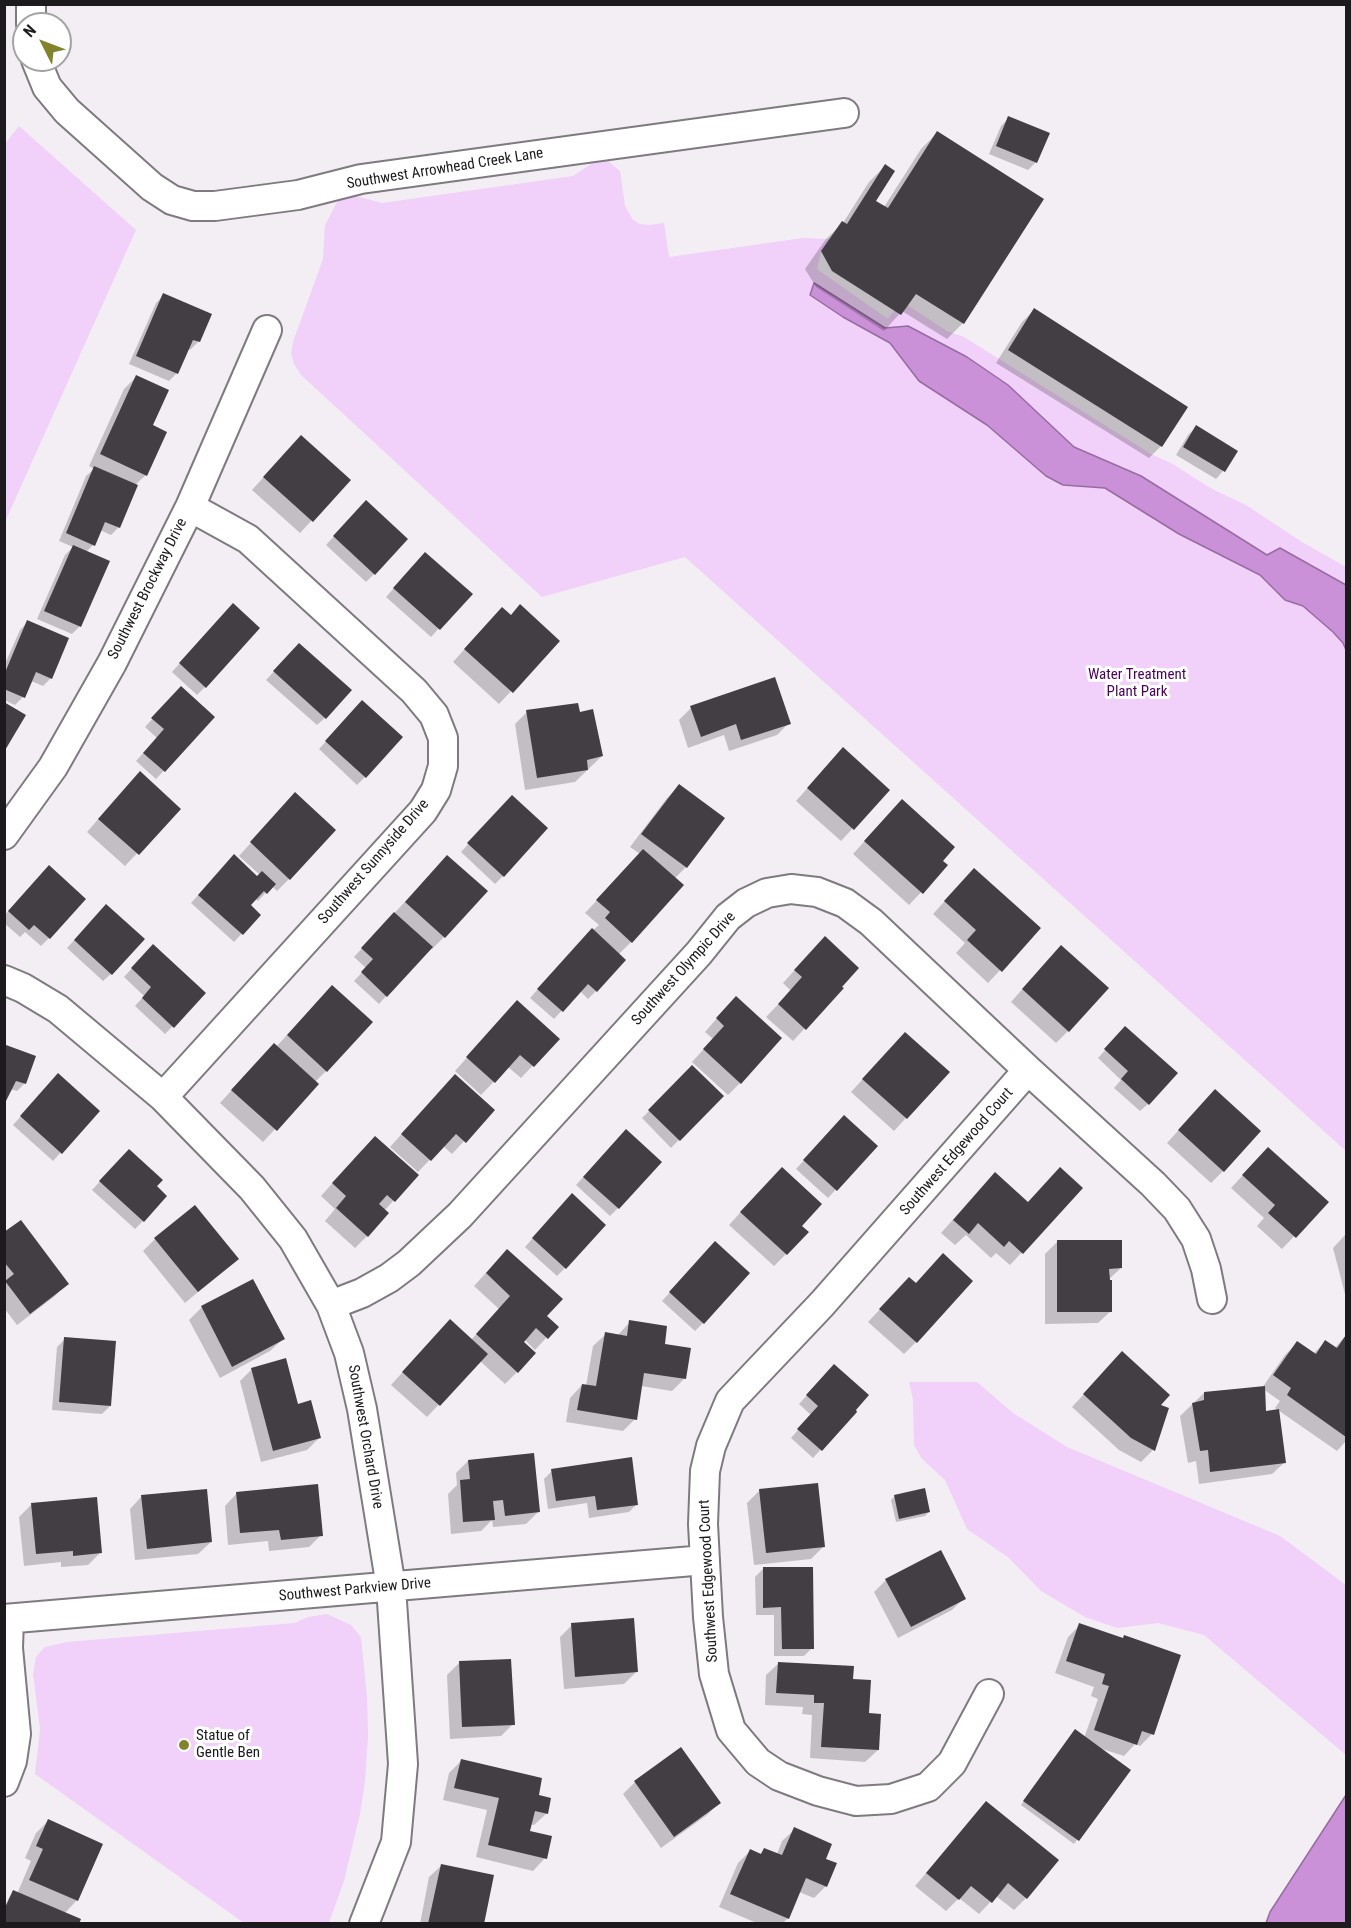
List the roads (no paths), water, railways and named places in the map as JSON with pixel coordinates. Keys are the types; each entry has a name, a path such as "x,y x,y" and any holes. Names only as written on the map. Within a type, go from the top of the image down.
{"street":[{"name":"Southwest Arrowhead Creek Lane","path":"41,72 47,87 75,118 152,187 172,200 193,206 215,206 298,195 361,179 844,113"},
{"name":"Southwest Brockway Drive","path":"4,835 53,767 100,684 190,507 267,330"},
{"name":"Southwest Sunnyside Drive","path":"162,1097 423,811 436,790 443,766 443,738 434,715 414,691 248,539 190,507"},
{"name":"Southwest Olympic Drive","path":"331,1305 362,1293 389,1278 409,1263 460,1215 699,953 728,917 746,903 767,893 791,889 818,892 845,903 871,922 1028,1071 1153,1184 1177,1209 1196,1239 1206,1269 1212,1299"},
{"name":"Southwest Orchard Drive","path":"4,980 23,988 58,1009 162,1097 252,1188 293,1239 331,1305 349,1353 362,1409 391,1587 403,1764 396,1842 364,1923"},
{"name":"Southwest Edgewood Court","path":"989,1694 952,1762 928,1787 891,1799 856,1801 818,1791 779,1776 758,1762 731,1730 714,1674 708,1617 703,1524 705,1471 711,1446 730,1401 822,1304 1028,1071"},
{"name":"Southwest Parkview Drive","path":"7,1619 705,1560"},
{"path":"4,1782 12,1761 16,1734 7,1619"}],"place":[{"name":"Statue of Gentle Ben","path":"184,1745"}],"park label":[{"name":"Water Treatment Plant Park","path":"1137,684"}]}
